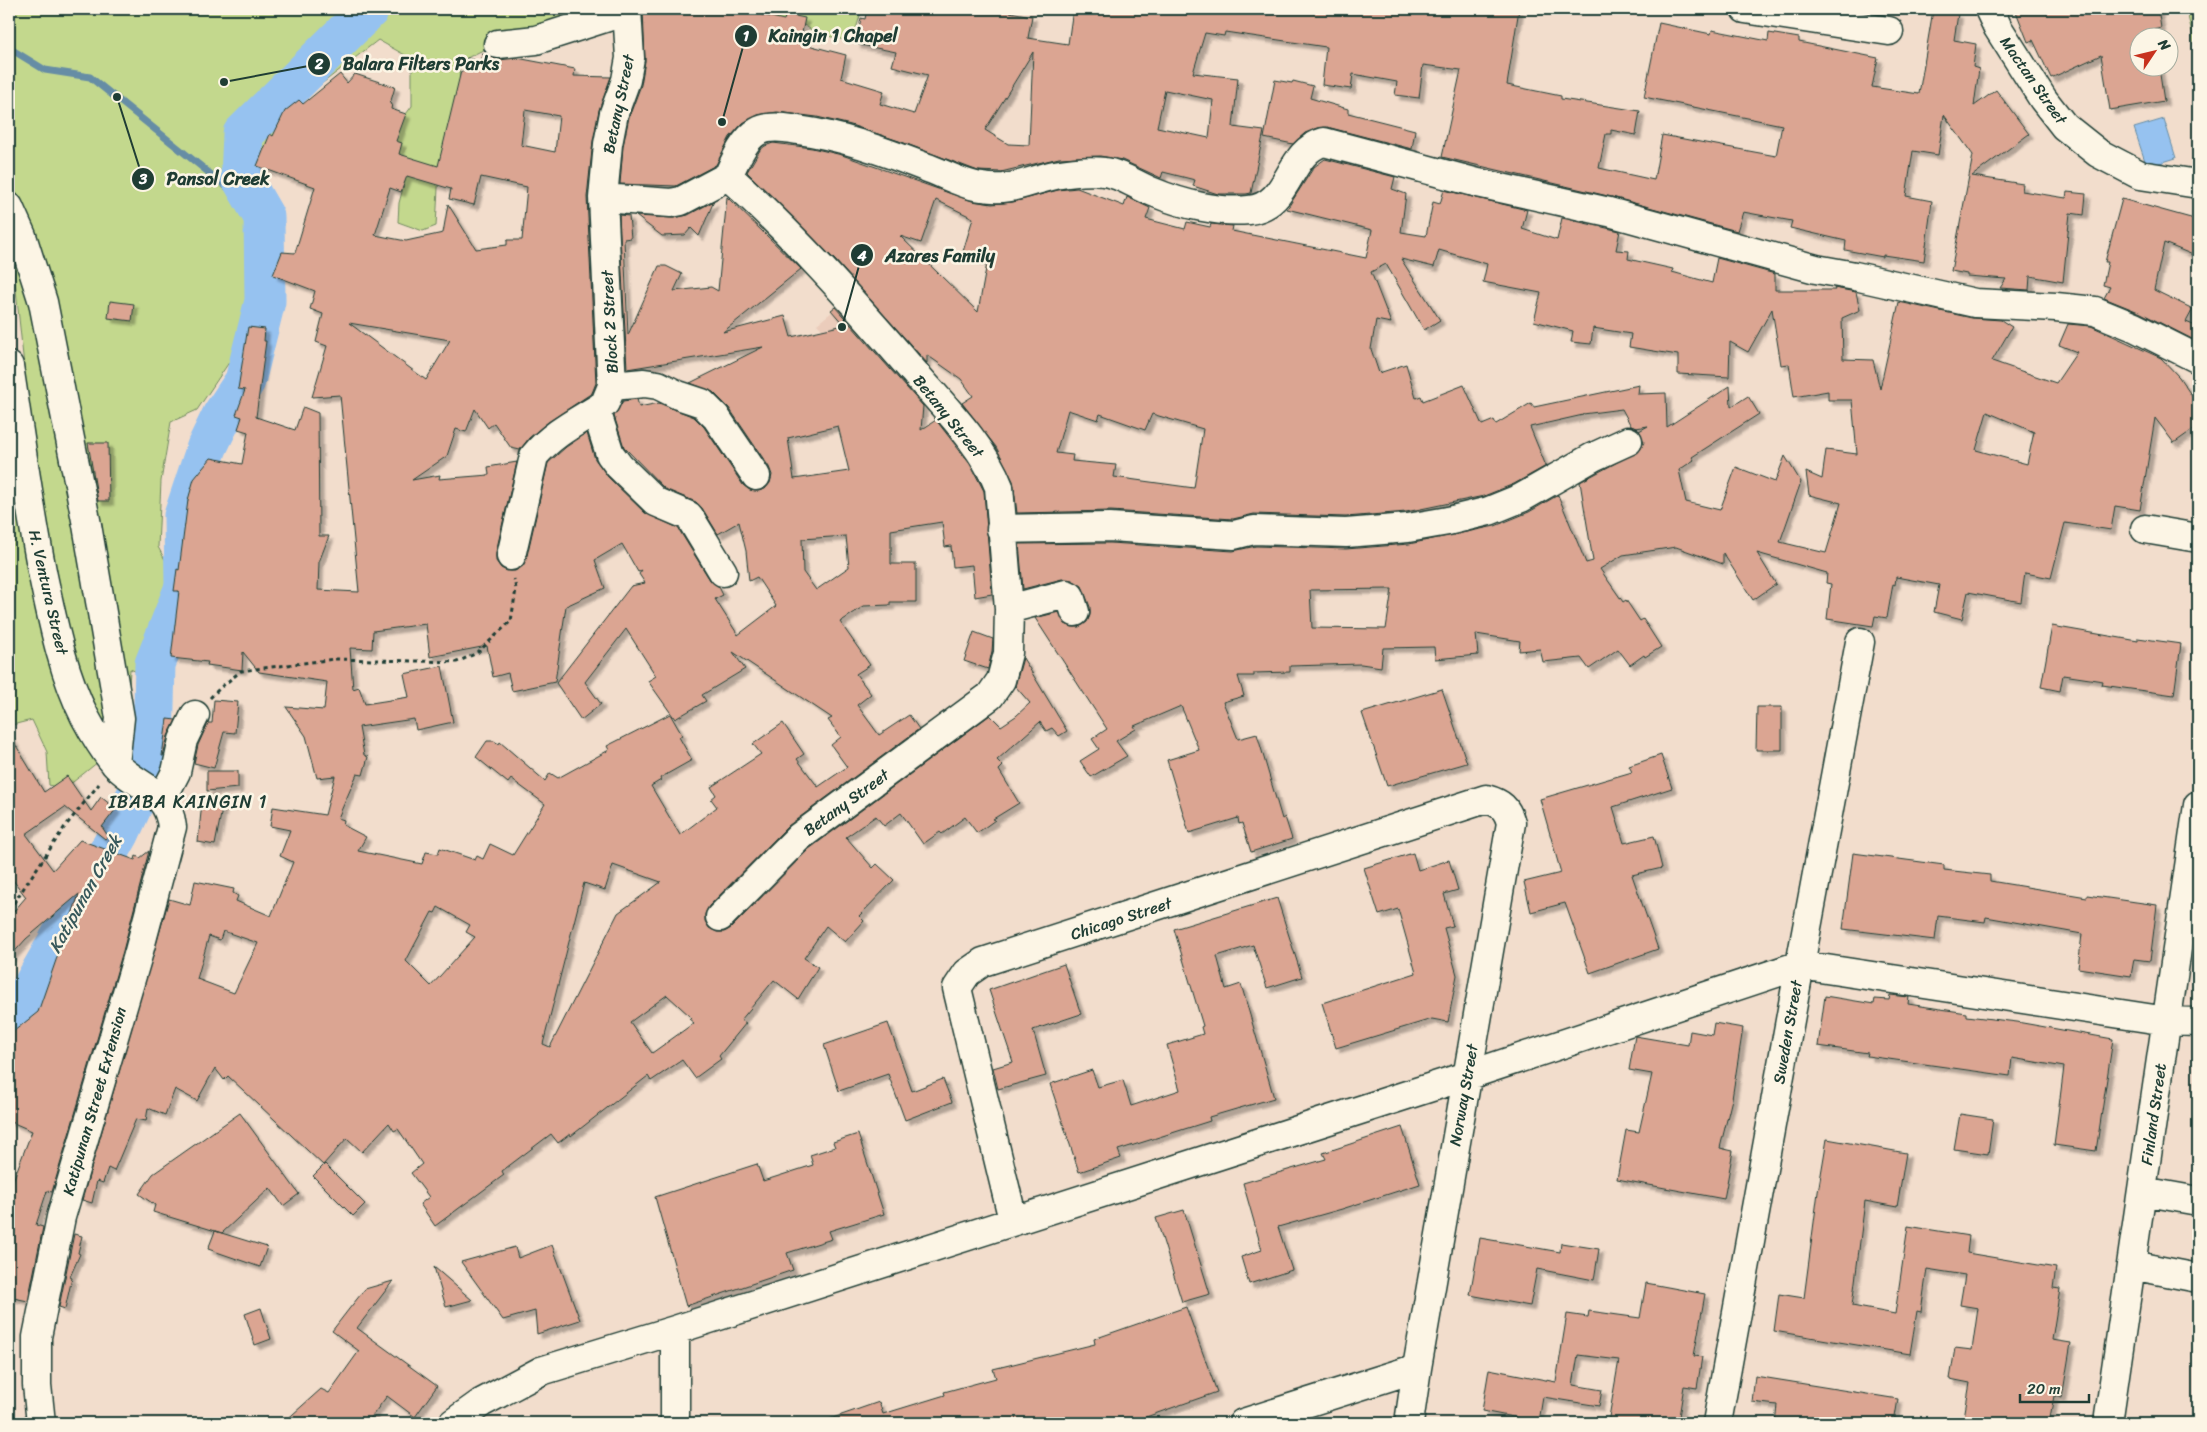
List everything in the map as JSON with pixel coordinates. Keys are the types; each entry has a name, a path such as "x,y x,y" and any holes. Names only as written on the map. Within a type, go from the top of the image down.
{"street":[{"path":"1746,9 1889,31"},
{"name":"Mactan Street","path":"1989,9 1998,28 2043,99 2064,126 2098,153 2140,175 2198,184"},
{"path":"498,44 536,40 627,10"},
{"name":"Betany Street","path":"603,198 608,144 614,113 626,80 630,58 627,10"},
{"path":"603,198 671,204 681,201 728,176 742,149 756,132 776,127 817,133 873,148 980,187 1006,189 1055,175 1079,172 1106,172 1155,193 1205,208 1251,210 1271,201 1282,190 1302,154 1313,145 1324,142 1478,183 1609,212 1816,270 1855,276 1975,303 2095,311 2134,327 2198,359"},
{"name":"Betany Street","path":"720,917 799,837 990,696 1001,680 1008,653 1008,609 1001,529 1000,487 993,471 954,417 835,281 728,176"},
{"name":"Block 2 Street","path":"512,556 534,456 560,431 596,410 605,402 612,386 603,198"},
{"path":"9,208 22,236 43,302 87,525 120,718 120,769"},
{"name":"H. Ventura Street","path":"9,366 36,541 60,650 85,716 98,741 120,769 156,794"},
{"path":"612,386 644,383 658,385 678,395 702,403 716,417 756,476"},
{"path":"596,410 610,454 619,466 656,502 689,516 723,572"},
{"path":"1001,529 1110,527 1234,535 1254,530 1346,533 1408,528 1448,521 1497,508 1521,498 1593,457 1628,441"},
{"path":"2145,529 2198,538"},
{"path":"1008,609 1066,594 1070,596 1075,612"},
{"name":"Sweden Street","path":"1717,1423 1860,642"},
{"path":"156,794 176,772 183,740 195,715"},
{"name":"Katipunan Street Extension","path":"41,1423 37,1385 37,1337 61,1217 170,837 171,818 156,794"},
{"name":"Chicago Street","path":"1013,1220 956,988 967,973 982,962 1486,799 1501,804 1507,810 1511,823"},
{"name":"Finland Street","path":"2108,1423 2198,808"},
{"name":"Norway Street","path":"1409,1423 1416,1368 1511,823"},
{"path":"452,1423 481,1403 541,1371 675,1330 1466,1076 1800,965 2167,1021 2198,1022"},
{"path":"2142,1191 2198,1200"},
{"path":"2131,1265 2198,1278"},
{"path":"675,1330 675,1423"},
{"path":"1243,1423 1416,1368"}],"path":[{"path":"195,715 221,687 241,671 334,659 457,662 477,653 511,621 516,589 512,556"},
{"path":"9,910 64,828 120,769"}],"shaded area":[{"path":"843,303 867,329 846,354 817,324"}],"green space":[{"path":"9,9 611,9 538,52 483,50 459,62 460,87 439,170 436,226 423,231 398,222 399,203 409,166 386,158 395,129 412,106 412,59 378,40 301,100 278,149 260,168 272,209 238,349 197,410 171,422 161,481 158,547 177,582 144,675 130,669 125,755 96,720 55,600 39,508 9,223"},
{"path":"764,9 862,9 852,42 816,33 798,21 776,22"},
{"path":"2186,9 2198,9 2198,89 2192,32"},
{"path":"9,404 37,607 103,758 63,790 49,785 47,752 32,720 9,727"}],"water":[{"path":"2164,119 2176,158 2147,167 2134,128"}],"building":[{"path":"643,9 750,9 750,12 784,20 786,14 805,18 800,43 846,55 841,78 884,91 880,104 914,114 928,75 892,66 896,52 856,44 861,18 865,19 867,9 993,9 1032,16 1028,38 1068,44 1073,9 1519,9 1507,85 1561,96 1561,99 1640,111 1636,135 1611,130 1611,134 1606,134 1599,168 1654,180 1662,135 1776,156 1782,125 1644,97 1659,23 1711,34 1712,30 1768,41 1769,33 1799,38 1799,42 1878,58 1872,87 1919,94 1933,10 1958,14 1954,40 1976,44 1973,67 1979,69 1974,106 1996,90 2029,134 1972,176 2023,184 2022,191 2066,198 2067,192 2086,194 2084,215 2070,213 2063,282 2030,276 2029,290 2000,288 2006,279 1967,276 1967,274 1951,271 1973,155 1944,115 1938,155 1913,151 1906,196 1932,201 1924,261 1883,255 1883,257 1845,250 1846,241 1790,228 1792,221 1743,212 1737,231 1612,197 1442,157 1461,70 1423,65 1419,98 1395,95 1397,82 1353,74 1351,89 1322,85 1326,47 1225,32 1224,36 1205,33 1193,73 1238,78 1233,127 1264,131 1251,193 1218,194 1193,186 1195,180 1163,172 1161,178 1122,160 1100,156 1059,158 1001,172 978,171 851,125 817,117 777,112 758,115 743,123 730,137 716,165 676,186 620,184 623,146 629,117 641,85 645,61","holes":["1033,52 1029,145 1008,144 985,130","1165,90 1213,100 1209,138 1157,127"]},
{"path":"2015,9 2158,9 2161,28 2130,28 2130,78 2161,78 2164,101 2110,110 2101,55 2051,78 2033,40 2028,42"},
{"path":"482,54 499,60 517,58 575,69 574,76 611,77 599,110 593,141 587,197 596,383 592,393 547,423 529,438 520,450 511,448 494,423 488,428 475,409 466,432 456,429 447,456 412,480 440,475 439,479 489,475 488,467 517,462 496,552 496,561 501,568 507,571 515,571 523,566 526,560 548,463 566,447 587,433 595,459 608,477 645,513 678,528 710,580 719,587 723,595 715,599 738,635 776,606 757,577 749,581 746,551 739,522 718,534 702,508 696,502 665,489 624,447 614,416 623,401 637,399 639,407 659,403 694,417 704,427 743,485 750,490 758,491 765,489 770,483 772,475 769,467 729,408 713,392 690,383 763,347 627,369 619,215 629,216 631,238 624,239 628,335 659,266 666,266 682,274 674,291 711,287 718,291 727,197 801,269 723,332 785,316 791,337 844,325 831,310 835,307 923,406 921,430 936,420 970,464 984,491 992,594 975,597 972,565 953,567 951,546 945,547 942,522 891,530 891,564 916,564 916,602 890,602 890,605 864,606 840,622 870,665 856,674 871,694 857,705 879,735 909,715 919,729 788,826 709,906 705,914 705,921 709,928 717,932 724,932 731,928 809,849 990,715 1001,726 1016,716 1030,703 1015,686 1023,658 1067,731 1059,736 1052,728 1046,731 1040,722 997,760 1003,766 999,770 1019,803 993,819 995,820 977,833 965,817 942,834 940,832 923,844 901,813 884,826 876,816 846,837 873,868 877,864 894,880 859,916 864,921 845,942 826,926 804,958 818,967 798,999 774,980 741,1020 746,1023 719,1056 721,1059 695,1078 682,1060 651,1081 648,1076 571,1136 570,1134 558,1143 551,1134 502,1171 504,1175 435,1226 420,1204 429,1197 411,1173 422,1164 398,1129 394,1131 389,1123 362,1152 347,1138 323,1165 228,1076 224,1080 215,1068 197,1101 175,1089 165,1115 148,1108 146,1121 136,1119 114,1171 108,1168 103,1183 97,1181 92,1203 82,1200 169,899 190,905 195,881 234,889 233,893 238,896 236,901 271,916 293,862 280,856 290,830 270,826 273,807 325,815 335,776 317,778 306,736 286,707 324,710 327,682 259,672 243,652 242,670 207,665 208,662 171,658 179,591 174,591 177,569 179,570 188,500 194,479 211,458 242,464 248,432 238,429 242,417 236,415 245,390 238,389 248,327 265,329 264,341 266,341 256,417 295,430 303,407 318,413 319,536 329,536 319,562 318,590 359,592 340,395 312,397 327,346 316,342 323,314 310,309 315,291 273,275 282,252 295,253 315,187 257,166 270,134 273,136 285,111 299,100 303,104 340,74 347,83 355,74 395,87 390,104 392,104 391,109 406,114 396,141 402,143 399,154 438,166 461,71 463,72 467,58 480,62","holes":["525,110 559,116 555,152 521,145","407,176 451,189 449,199 474,205 481,177 527,187 522,240 507,240 507,245 476,249 448,204 443,233 406,241 375,235 390,188 401,192","349,323 450,340 426,380","838,426 849,471 794,479 788,438","846,536 849,567 816,590 803,572 802,539","622,544 638,572 642,570 639,574 645,583 631,586 556,683 581,720 601,704 585,682 626,629 656,676 648,681 675,719 706,701 702,695 745,669 733,652 832,718 828,720 841,737 831,745 847,767 818,787 797,759 804,754 783,723 753,744 761,754 711,787 716,795 711,799 717,807 680,835 651,786 661,780 660,778 692,760 679,737 682,735 670,714 607,746 609,750 558,778 550,773 545,781 500,742 499,744 494,741 487,741 476,757 508,783 511,779 545,804 513,855 490,844 483,859 477,856 475,860 440,848 438,854 426,852 422,864 358,851 366,837 343,825 344,820 338,818 357,774 363,775 368,757 364,755 359,727 414,719 416,730 453,722 442,666 404,674 409,697 365,704 359,687 353,689 350,648 372,649 373,631 426,624 430,657 487,646 493,677 508,673 512,691 555,682 566,606 605,588 595,560","613,865 661,882 618,913 550,1047 543,1044 584,883 605,890","438,907 470,925 466,932 475,937 431,986 406,961 432,912 435,913","223,931 258,943 234,993 197,979 209,936 220,940","667,995 691,1017 689,1019 694,1023 652,1053 630,1022"]},
{"path":"1275,80 1292,83 1293,81 1313,86 1310,98 1348,109 1348,113 1415,130 1412,149 1327,127 1305,133 1293,144 1264,138"},
{"path":"773,143 812,148 842,155 972,201 992,204 1013,202 1058,190 1077,188 1124,206 1127,197 1150,208 1146,219 1185,229 1187,222 1210,227 1211,224 1233,226 1232,231 1366,258 1372,230 1287,209 1314,167 1325,159 1395,177 1392,189 1406,194 1401,232 1426,236 1433,202 1440,204 1444,190 1527,210 1522,229 1557,240 1562,218 1620,231 1616,250 1629,251 1628,259 1673,269 1672,272 1712,283 1717,258 1775,274 1775,290 1835,290 1834,288 1856,292 1860,310 1842,318 1843,359 1873,360 1880,389 1899,302 1972,318 2001,320 2012,327 1992,361 2056,383 2077,352 2059,345 2068,324 2091,326 2161,358 2179,377 2198,405 2198,426 2174,443 2155,418 2140,510 2115,506 2111,530 2065,523 2051,578 2025,573 2021,602 1968,592 1962,619 1934,612 1939,585 1896,577 1887,618 1875,616 1873,626 1827,619 1831,584 1826,583 1827,573 1757,553 1776,584 1753,600 1723,553 1723,564 1676,547 1623,555 1600,569 1623,602 1626,600 1640,621 1643,619 1661,647 1645,657 1644,655 1630,665 1618,649 1589,669 1581,658 1543,662 1540,649 1519,651 1520,641 1476,634 1478,655 1435,659 1434,647 1383,648 1381,667 1361,664 1290,666 1290,672 1254,673 1254,676 1238,676 1244,696 1223,702 1238,739 1257,734 1282,819 1285,817 1292,839 1251,852 1242,823 1239,824 1238,818 1189,833 1167,760 1199,750 1181,706 1134,726 1136,729 1116,741 1127,756 1091,777 1080,761 1099,749 1092,739 1107,729 1035,618 1059,612 1065,624 1079,627 1087,622 1090,615 1090,607 1082,586 1072,580 1062,579 1023,589 1019,544 1110,543 1233,551 1256,546 1346,549 1409,544 1495,526 1529,512 1558,495 1586,563 1593,561 1580,482 1640,450 1644,442 1639,431 1648,426 1636,428 1631,426 1622,409 1583,414 1530,427 1546,466 1514,484 1484,496 1406,512 1346,517 1254,514 1233,519 1111,511 1017,513 1013,481 996,447 962,403 973,396 961,379 927,355 927,363 835,260 747,172 760,150","holes":["936,200 973,218 962,255 987,263 978,312 900,236 921,243","1439,250 1487,264 1483,282 1541,293 1534,321 1573,331 1571,342 1591,344 1593,328 1631,334 1629,347 1678,355 1678,374 1729,377 1730,342 1748,352 1772,309 1781,365 1789,364 1794,397 1828,391 1828,400 1852,400 1857,454 1826,450 1822,479 1806,472 1809,495 1841,503 1826,553 1780,542 1801,482 1785,456 1775,482 1736,467 1720,510 1686,502 1679,470 1694,460 1692,457 1759,414 1748,396 1731,407 1730,386 1667,427 1666,393 1638,394 1639,385 1534,407 1531,403 1496,424 1494,420 1482,425 1464,385 1423,401 1421,396 1416,398 1406,364 1379,373 1371,349 1376,320 1391,323 1371,272 1386,264 1424,330 1440,320 1401,259 1434,267","1068,410 1098,420 1100,414 1145,430 1152,414 1203,429 1194,488 1114,477 1116,465 1072,461 1073,455 1056,453","1987,412 2034,432 2027,464 1976,450","1392,589 1386,629 1312,628 1310,590"]},
{"path":"2122,199 2198,220 2198,257 2164,243 2154,290 2193,309 2186,322 2198,327 2198,342 2141,313 2104,298 2110,287 2103,285 2108,262 2105,262"},
{"path":"714,201 699,236 691,228 685,235 662,236 636,216 674,218 688,215"},
{"path":"110,301 134,304 132,321 108,318"},
{"path":"88,443 108,443 109,501 98,501"},
{"path":"2052,626 2138,641 2138,638 2181,644 2174,695 2102,685 2103,681 2063,675 2060,691 2041,687"},
{"path":"974,632 993,639 988,669 964,661"},
{"path":"1442,689 1467,763 1387,786 1362,713"},
{"path":"214,700 238,702 235,733 224,732 214,768 194,763 198,745 208,723 212,723"},
{"path":"1757,707 1782,707 1782,750 1756,750"},
{"path":"167,719 176,720 168,736 162,756"},
{"path":"9,734 44,792 67,776 91,811 101,797 116,809 102,827 108,836 105,839 65,807 26,834 53,870 80,840 135,860 136,856 140,858 149,851 123,951 52,1192 47,1191 36,1225 43,1227 28,1301 9,1297 9,1191 32,1131 9,1121 9,1035 38,1012 79,894 26,939 9,958 9,917 26,897 9,875"},
{"path":"1661,755 1672,788 1613,807 1624,843 1654,836 1662,868 1632,875 1658,949 1590,973 1565,903 1531,912 1524,882 1561,873 1540,799 1632,772 1629,766"},
{"path":"207,771 238,771 238,788 207,791"},
{"path":"202,802 223,804 215,845 198,842"},
{"path":"1413,853 1418,870 1449,860 1458,890 1444,894 1453,926 1444,928 1457,975 1448,1022 1432,1019 1336,1048 1322,1003 1416,973 1398,909 1379,915 1364,868"},
{"path":"1853,853 1944,865 1944,870 1990,875 1990,881 2087,897 2087,895 2157,905 2150,961 2134,959 2131,976 2078,968 2082,934 1986,917 1985,922 1938,916 1935,940 1843,929"},
{"path":"1277,898 1302,977 1267,988 1253,945 1217,956 1226,989 1241,984 1274,1098 1209,1117 1210,1121 1118,1150 1121,1158 1079,1172 1050,1084 1092,1070 1098,1087 1123,1080 1131,1106 1180,1090 1167,1045 1203,1034 1201,1027 1203,1026 1174,929"},
{"path":"1064,964 1081,1014 1033,1030 1046,1076 998,1089 993,1068 1013,1062 989,990"},
{"path":"1890,995 1909,997 1908,1004 1967,1013 1967,1016 2017,1022 2113,1039 2096,1151 2054,1145 2064,1067 2012,1058 2010,1076 1867,1056 1868,1053 1818,1046 1825,996 1874,1004 1875,999 1889,1000"},
{"path":"888,1023 912,1091 943,1079 952,1102 905,1120 888,1074 839,1091 824,1045"},
{"path":"1714,1023 1743,1028 1732,1099 1720,1148 1733,1151 1724,1199 1617,1179 1626,1130 1639,1132 1652,1074 1629,1070 1635,1036 1688,1045 1690,1031 1712,1035"},
{"path":"240,1113 299,1194 283,1206 270,1188 222,1233 153,1212 155,1205 139,1194 153,1174"},
{"path":"1960,1114 1993,1119 1988,1154 1954,1149"},
{"path":"1402,1127 1420,1184 1278,1227 1292,1270 1249,1284 1241,1257 1262,1250 1243,1183 1326,1159 1323,1153"},
{"path":"858,1134 884,1214 829,1231 832,1239 787,1253 793,1270 686,1306 655,1197 757,1164 763,1181 813,1165 810,1155 835,1147 833,1142"},
{"path":"1827,1139 1906,1153 1897,1207 1865,1201 1852,1306 1895,1314 1908,1226 1969,1236 1967,1253 2056,1268 2053,1288 2060,1289 2052,1340 2071,1343 2062,1398 2054,1396 2049,1423 1963,1423 1970,1383 1950,1379 1955,1348 1972,1350 1978,1308 1960,1305 1965,1275 1927,1269 1921,1312 1917,1311 1910,1354 1774,1331 1779,1294 1804,1298"},
{"path":"325,1164 365,1204 353,1216 313,1176"},
{"path":"1184,1210 1210,1294 1182,1302 1156,1218"},
{"path":"215,1231 267,1247 260,1267 208,1249"},
{"path":"74,1234 82,1236 78,1253 80,1254 70,1277 72,1278 65,1309 59,1307"},
{"path":"1480,1238 1560,1252 1561,1243 1599,1249 1594,1280 1537,1269 1530,1306 1470,1295"},
{"path":"552,1245 580,1320 537,1334 535,1311 503,1320 461,1262 515,1247 518,1258"},
{"path":"434,1267 472,1300 446,1307"},
{"path":"393,1281 357,1328 437,1386 415,1417 387,1396 367,1423 283,1423 321,1389 329,1393 359,1351 332,1331 365,1289"},
{"path":"1646,1283 1705,1294 1694,1356 1702,1357 1697,1388 1684,1386 1678,1423 1608,1423 1619,1360 1578,1355 1573,1385 1602,1390 1599,1406 1543,1397 1539,1422 1482,1411 1489,1369 1556,1382 1567,1314 1588,1317 1589,1311 1640,1318"},
{"path":"1186,1307 1217,1392 1129,1423 827,1423 827,1420 879,1402 883,1414 945,1395 944,1392 996,1378 993,1369 1095,1344 1094,1339"},
{"path":"261,1308 271,1339 255,1345 245,1314"},
{"path":"1755,1376 1898,1399 1894,1423 1775,1423 1777,1405 1752,1402"}],"waterway":[{"name":"Katipunan Creek","path":"9,1016 24,1002 119,834 145,777 153,747 155,664 185,587 184,516 207,447 223,414 245,381 265,301 264,217 241,177 243,134 369,9"},
{"path":"9,48 45,70 90,77 264,217"}],"place":[{"name":"Balara Filters Parks","path":"224,82"},
{"name":"Pansol Creek","path":"117,97"},
{"name":"Kaingin 1 Chapel","path":"722,122"},
{"name":"Azares Family","path":"842,327"}],"district":[{"name":"IBABA KAINGIN 1","path":"188,802"}]}
